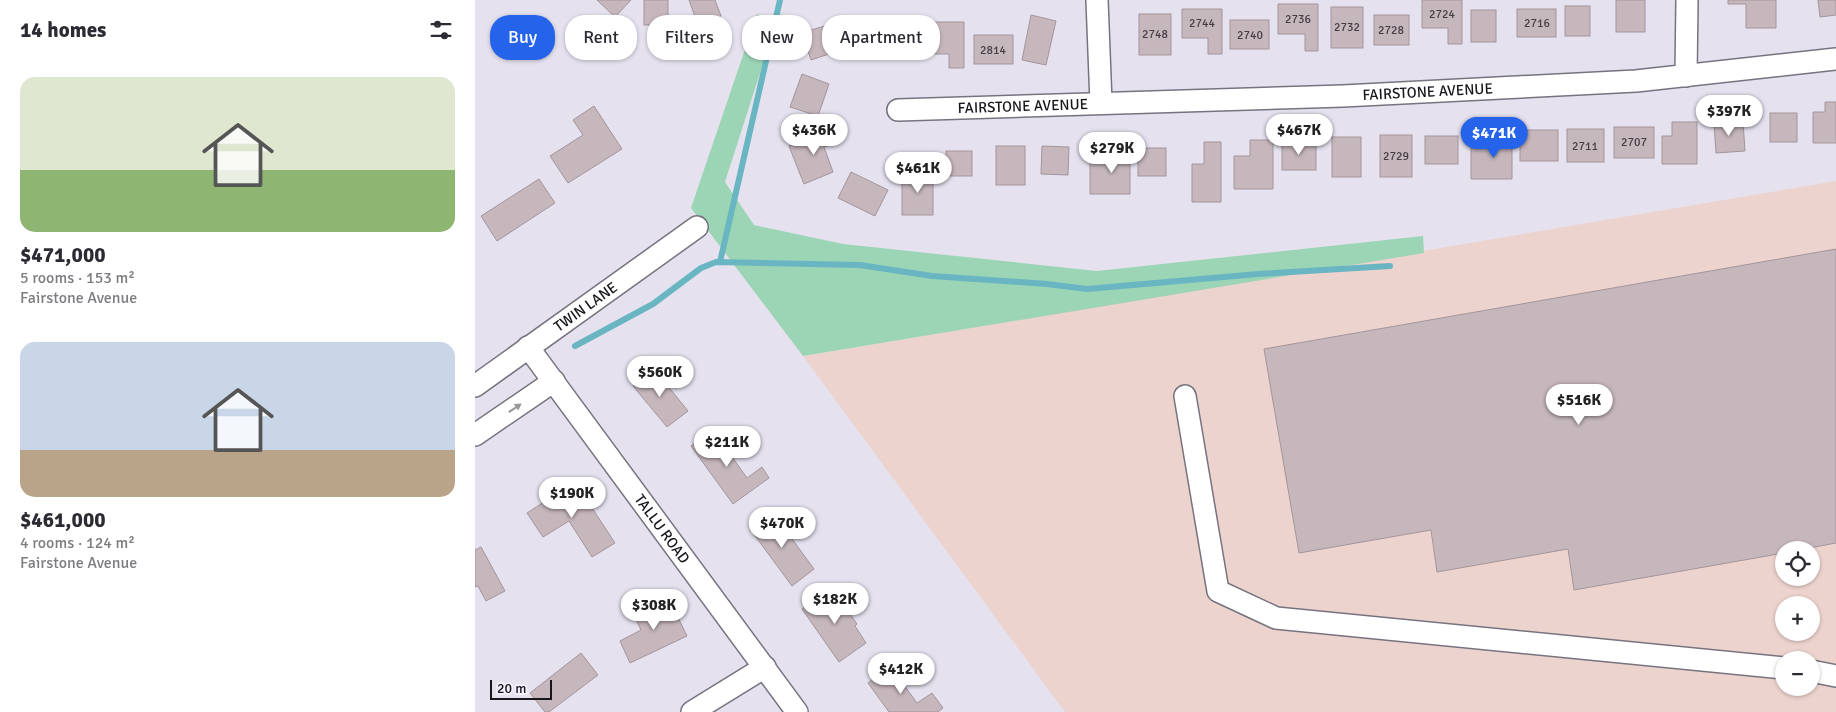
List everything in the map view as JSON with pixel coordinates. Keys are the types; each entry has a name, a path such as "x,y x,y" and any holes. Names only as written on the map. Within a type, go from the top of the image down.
{"street":[{"path":"1097,0 1101,103"},
{"path":"1686,76 1687,0"},
{"name":"FAIRSTONE AVENUE","path":"898,110 1343,96 1636,81 1836,59"},
{"name":"TWIN LANE","path":"475,386 697,227"},
{"name":"TALLU ROAD","path":"529,347 797,712"},
{"path":"475,436 554,382"},
{"path":"1185,396 1218,591 1276,618 1775,667"},
{"path":"692,712 765,667"},
{"path":"1820,673 1836,676"}],"shaded area":[{"path":"1836,181 1836,712 1065,712 803,356"}],"green space":[{"path":"742,58 742,60 764,60 725,182 754,225 843,244 1097,271 1423,236 1424,253 803,356 691,208"}],"building":[{"path":"597,0 631,0 617,15 613,15"},
{"path":"644,0 668,0 668,15 647,15 647,25 644,25"},
{"path":"689,0 715,0 721,15 694,15"},
{"path":"1422,0 1462,0 1462,44 1448,44 1448,28 1422,28"},
{"path":"1616,0 1645,0 1645,32 1616,32"},
{"path":"1728,0 1776,0 1776,28 1746,28 1746,4 1728,4"},
{"path":"1818,0 1836,0 1836,15 1820,17"},
{"path":"1278,4 1318,4 1318,51 1305,51 1305,34 1278,34"},
{"path":"1565,6 1590,6 1590,36 1565,36"},
{"path":"1331,7 1363,7 1363,48 1331,48"},
{"path":"1182,9 1222,9 1222,54 1208,54 1208,38 1182,38"},
{"path":"1517,9 1556,9 1556,37 1517,37"},
{"path":"1471,10 1496,10 1496,42 1471,42"},
{"path":"1139,14 1171,14 1171,55 1139,55"},
{"path":"1031,15 1056,21 1046,65 1022,60"},
{"path":"1374,15 1409,15 1409,45 1374,45"},
{"path":"1230,20 1269,20 1269,49 1230,49"},
{"path":"940,22 964,22 964,68 949,68 949,54 940,54"},
{"path":"822,27 822,56 812,60 812,30"},
{"path":"974,35 1013,35 1013,64 974,64"},
{"path":"802,74 829,84 818,116 790,107"},
{"path":"1825,102 1836,102 1836,143 1813,143 1813,112 1825,112"},
{"path":"594,106 622,149 568,183 550,156 583,135 573,120"},
{"path":"1770,113 1797,113 1797,142 1770,142"},
{"path":"1743,121 1745,151 1716,153 1714,123"},
{"path":"1672,122 1697,122 1697,164 1662,164 1662,136 1672,136"},
{"path":"1614,127 1654,127 1654,158 1614,158"},
{"path":"833,129 838,142 824,147 833,172 804,184 789,146"},
{"path":"1567,129 1604,129 1604,162 1567,162"},
{"path":"1497,130 1512,130 1512,179 1471,179 1471,148 1497,148"},
{"path":"1520,130 1558,130 1558,161 1520,161"},
{"path":"1380,135 1412,135 1412,177 1380,177"},
{"path":"1425,136 1458,136 1458,164 1425,164"},
{"path":"1332,137 1361,137 1361,177 1332,177"},
{"path":"1250,140 1273,140 1273,189 1234,189 1234,156 1250,156"},
{"path":"1204,142 1221,142 1221,202 1192,202 1192,164 1204,164"},
{"path":"1282,142 1316,142 1316,170 1282,170"},
{"path":"1115,145 1130,145 1130,194 1090,194 1090,163 1115,163"},
{"path":"996,146 1025,146 1025,185 996,185"},
{"path":"1042,146 1069,147 1068,175 1041,174"},
{"path":"1138,148 1166,148 1166,176 1138,176"},
{"path":"946,151 972,151 972,176 946,176"},
{"path":"851,172 888,190 875,216 838,198"},
{"path":"902,174 933,174 933,215 902,215"},
{"path":"539,179 555,203 497,241 481,216"},
{"path":"1836,249 1836,543 1820,546 1820,541 1775,541 1775,555 1574,590 1568,549 1437,572 1431,530 1299,553 1264,349"},
{"path":"654,369 688,411 667,427 633,386"},
{"path":"713,430 747,478 762,467 769,478 733,504 691,446"},
{"path":"575,482 615,543 592,557 569,521 543,537 527,513"},
{"path":"773,513 814,569 792,586 750,529"},
{"path":"481,547 505,591 486,601 478,586 475,587 475,550"},
{"path":"832,588 857,624 855,626 866,643 839,662 802,609"},
{"path":"669,599 687,636 630,663 620,641 641,630 634,615"},
{"path":"581,653 598,675 549,712 545,712 530,693"},
{"path":"890,666 917,703 932,693 943,708 938,712 889,712 868,683"}],"waterway":[{"path":"720,262 780,0"},
{"path":"575,346 653,304 701,268 716,262 860,265 932,276 1047,284 1087,289 1258,274 1390,266"}]}
